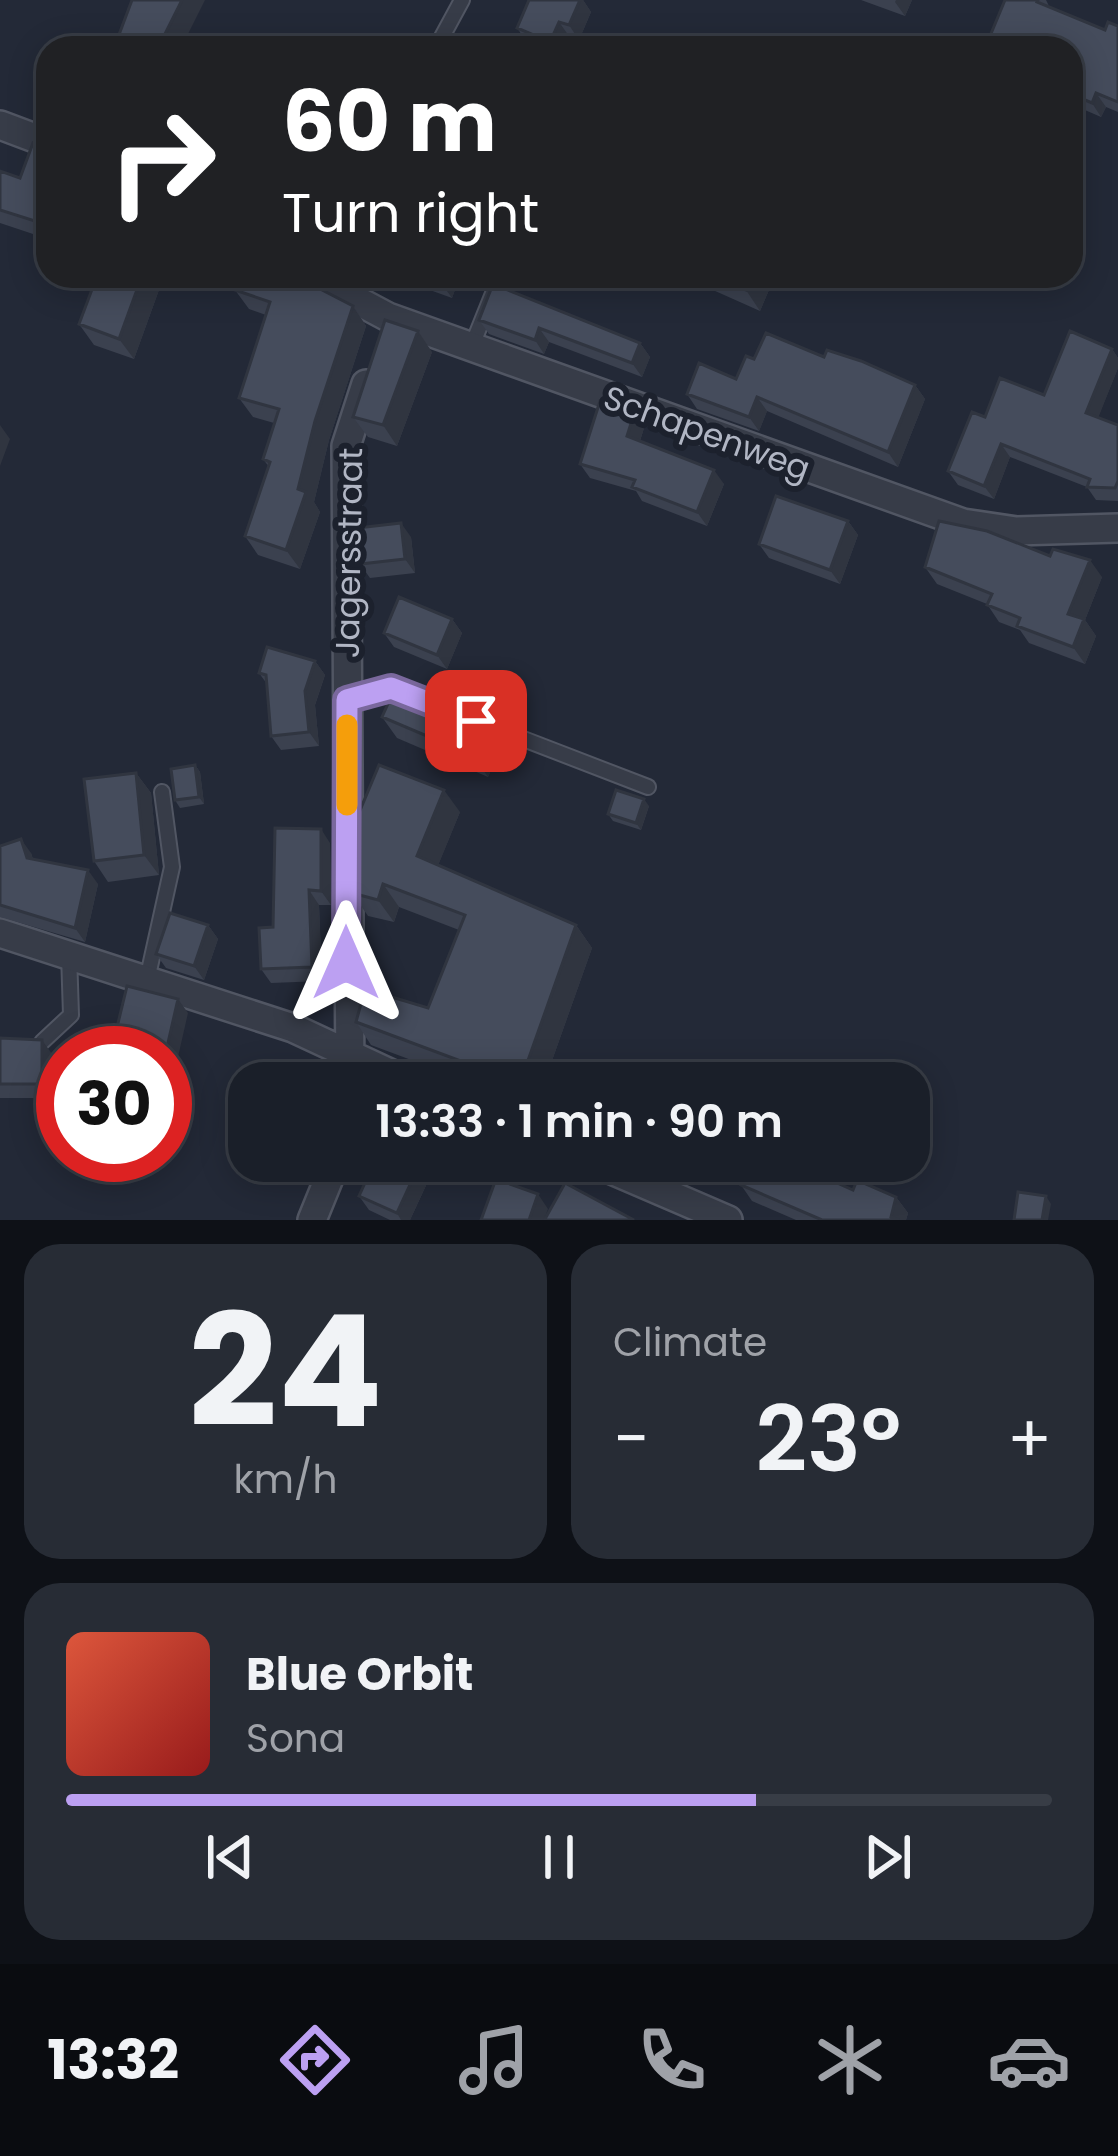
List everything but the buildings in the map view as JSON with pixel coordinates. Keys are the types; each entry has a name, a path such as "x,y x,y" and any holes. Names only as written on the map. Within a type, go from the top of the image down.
{"street":[{"path":"0,125 36,138"},
{"name":"Schapenweg","path":"336,288 381,339 472,348 963,523 1016,531 1118,528"},
{"name":"Jagersstraat","path":"347,1062 346,446 381,339"},
{"path":"0,933 147,980 368,1062"},
{"path":"312,1220 327,1182"},
{"path":"640,1182 728,1220"}],"lane":[{"path":"442,36 462,0"},
{"path":"472,348 495,288"},
{"path":"347,700 391,688 434,704"},
{"path":"455,712 648,788"},
{"path":"147,980 172,867 162,792"},
{"path":"60,1026 71,1016 69,954"}],"slow traffic":[{"path":"347,725 347,805"}],"route":[{"path":"346,963 347,700 391,688 476,721"}]}
